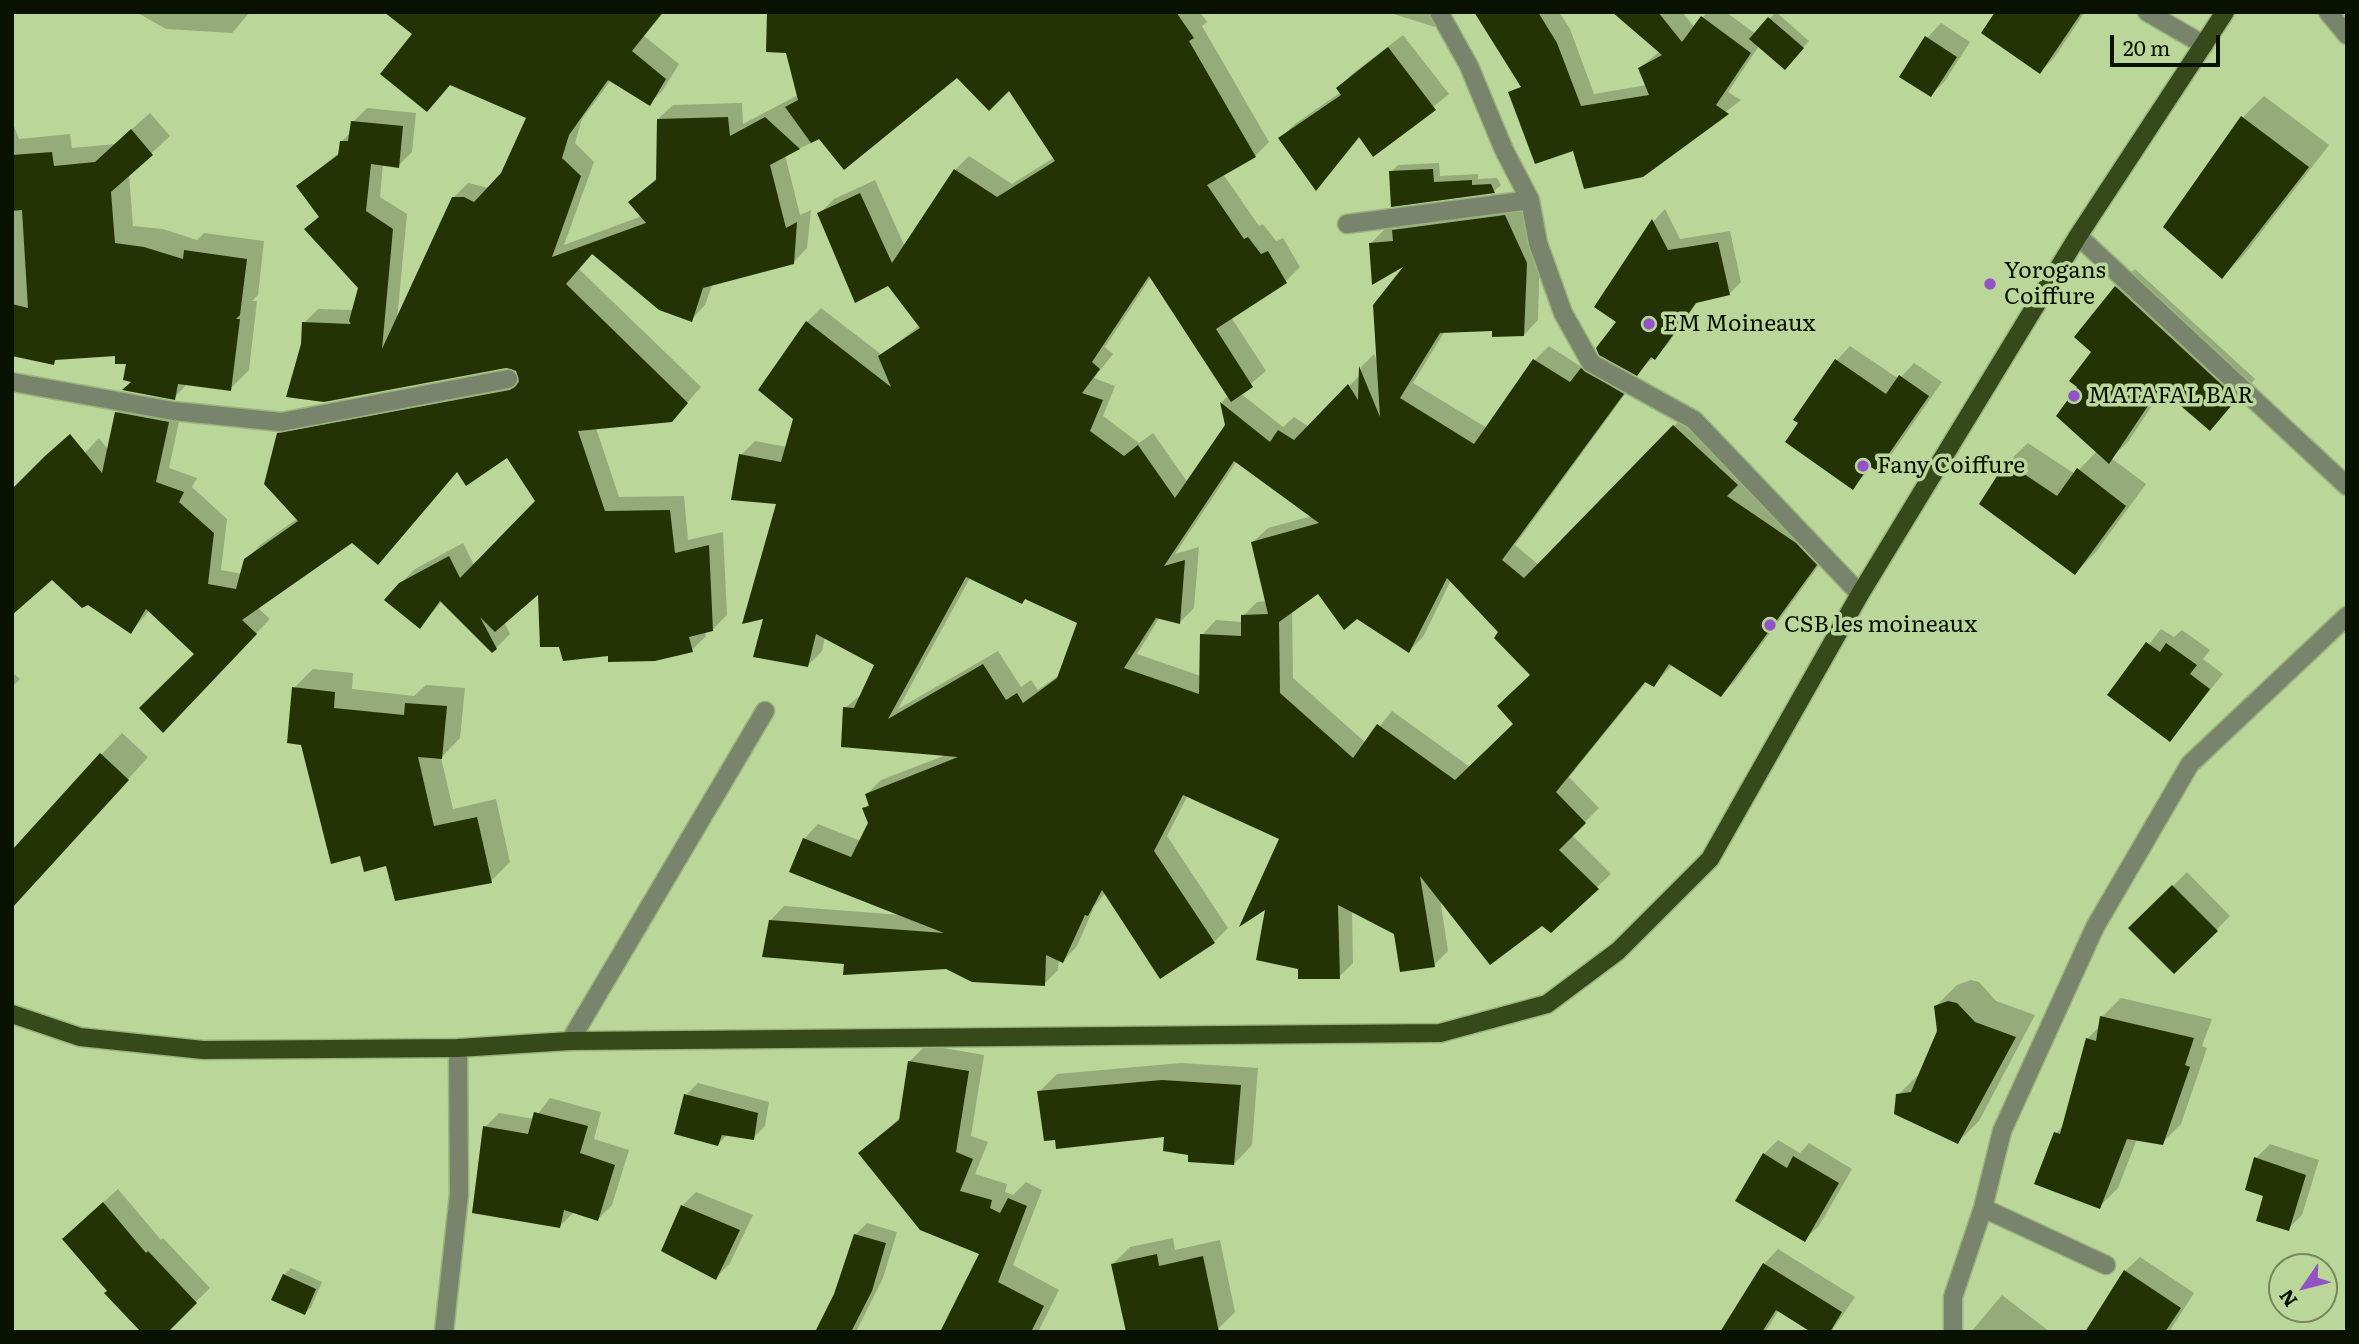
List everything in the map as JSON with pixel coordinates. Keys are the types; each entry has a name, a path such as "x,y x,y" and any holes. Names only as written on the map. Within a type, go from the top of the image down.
{"main road":[{"path":"12,1014 80,1037 203,1050 458,1048 570,1041 1440,1033 1547,1004 1618,951 1710,859 1860,594 2078,236 2225,12"}],"street":[{"path":"1439,12 1469,66 1504,150 1530,201 1538,243 1563,313 1591,363 1694,420 1860,594"},
{"path":"2147,12 2204,45"},
{"path":"2328,12 2347,35"},
{"path":"1347,224 1530,201"},
{"path":"2078,236 2347,486"},
{"path":"12,382 173,411 281,422 508,379"},
{"path":"1953,1332 1953,1297 1983,1208 2003,1130 2095,927 2190,764 2347,616"},
{"path":"570,1041 765,711"},
{"path":"444,1332 459,1194 458,1048"},
{"path":"1983,1208 2106,1265"}],"building":[{"path":"384,12 663,12 632,51 666,79 650,106 608,80 569,135 562,158 581,176 552,257 646,223 628,202 656,180 657,119 728,117 730,136 765,117 800,149 770,165 786,228 797,222 794,264 703,288 692,322 659,310 592,254 566,284 688,403 672,422 578,431 605,511 670,510 675,553 709,545 713,631 689,637 693,652 655,661 608,662 608,656 563,661 559,647 540,647 538,595 495,632 480,617 497,649 492,653 440,601 420,629 384,600 399,583 449,556 460,578 535,501 507,458 466,486 457,472 378,565 352,543 242,620 257,634 163,733 139,708 194,654 146,609 131,634 88,605 82,608 52,580 12,615 12,489 45,456 70,434 102,473 115,412 169,422 156,482 184,492 179,502 214,533 208,584 236,589 244,559 298,521 264,484 277,433 510,390 519,382 516,371 506,368 324,402 286,397 301,344 302,322 351,324 349,321 358,288 304,229 319,217 296,186 338,155 340,141 348,141 351,121 403,126 399,168 371,164 366,211 393,229 382,349 452,197 464,197 474,202 501,173 526,118 450,85 427,112 380,74 412,34"},
{"path":"767,12 1176,12 1194,38 1189,41 1256,157 1207,185 1244,239 1248,237 1261,254 1268,251 1287,283 1216,329 1253,387 1231,402 1149,276 1092,362 1100,369 1082,393 1103,400 1090,431 1124,456 1138,445 1175,498 1225,425 1220,402 1270,442 1278,430 1294,440 1348,384 1358,400 1359,366 1380,417 1373,305 1403,267 1372,285 1369,243 1393,241 1392,230 1505,215 1527,263 1524,336 1492,337 1492,331 1440,333 1400,398 1474,444 1533,359 1570,382 1581,368 1624,394 1502,560 1524,578 1673,425 1738,485 1727,496 1796,543 1817,565 1721,697 1669,664 1654,687 1645,682 1556,792 1586,823 1559,850 1599,889 1551,933 1542,926 1490,965 1420,876 1435,967 1400,972 1394,934 1338,905 1340,979 1298,979 1298,969 1256,960 1265,910 1239,927 1279,839 1183,795 1154,851 1215,943 1160,979 1102,890 1088,916 1085,915 1063,963 1046,955 1045,986 972,982 946,969 843,975 844,964 762,957 769,920 944,933 789,872 803,838 851,857 868,823 862,808 869,806 865,794 958,757 841,747 843,707 854,708 874,665 816,634 808,667 753,657 763,619 742,624 776,504 731,500 739,454 781,462 793,419 758,390 806,321 891,387 878,356 920,328 888,286 855,303 817,213 860,193 892,263 954,169 997,197 1055,161 1009,91 989,111 957,78 844,170 819,139 811,143 785,107 798,100 786,53 766,52","holes":["1234,461 1319,523 1251,542 1268,614 1241,615 1241,636 1200,634 1199,694 1124,668 1156,618 1180,624 1185,560 1164,566","966,577 1022,604 1025,599 1077,623 1057,678 1023,703 1017,693 1006,700 983,664 888,719","1447,578 1498,632 1494,638 1530,675 1497,706 1513,724 1455,780 1377,724 1353,758 1280,693 1279,622 1318,594 1344,630 1357,619 1409,653"]},
{"path":"1474,12 1538,12 1557,43 1581,106 1649,95 1638,68 1662,55 1612,12 1658,12 1682,42 1701,16 1751,53 1716,105 1729,114 1643,177 1584,189 1573,151 1535,164 1508,92 1521,87"},
{"path":"1995,12 2082,12 2040,74 1981,33"},
{"path":"1768,17 1804,48 1785,70 1749,39"},
{"path":"1925,36 1957,57 1931,97 1899,77"},
{"path":"1388,47 1436,110 1373,157 1359,137 1316,191 1278,138 1341,95 1336,88"},
{"path":"2241,116 2309,167 2222,279 2163,227"},
{"path":"131,129 153,155 111,192 115,243 144,247 183,259 184,250 247,259 240,315 236,319 240,319 231,391 178,384 175,400 122,390 131,382 123,380 126,364 115,364 115,356 55,360 54,365 12,356 12,304 28,308 22,210 12,211 12,155 52,152 54,166 95,162"},
{"path":"1433,169 1434,182 1472,180 1472,185 1491,184 1495,193 1391,207 1389,171"},
{"path":"1652,219 1668,250 1718,242 1730,295 1696,303 1655,360 1651,357 1637,376 1599,355 1596,348 1616,322 1594,307"},
{"path":"2115,286 2237,399 2210,431 2160,388 2109,464 2056,416 2077,387 2069,381 2091,352 2074,337"},
{"path":"1835,359 1886,394 1899,375 1929,396 1877,471 1869,466 1853,490 1785,442 1798,423 1793,420"},
{"path":"2006,462 2057,496 2077,468 2126,506 2075,575 1979,504"},
{"path":"2146,642 2160,652 2166,643 2197,665 2190,674 2210,689 2170,742 2107,695"},
{"path":"292,687 335,692 334,708 404,715 405,703 447,706 442,759 418,757 434,826 477,817 492,883 395,901 386,866 364,872 360,856 331,864 301,745 287,743"},
{"path":"100,753 129,780 12,908 12,850"},
{"path":"2172,885 2218,931 2174,974 2128,928"},
{"path":"1948,1001 1957,1003 1975,1022 2016,1037 1958,1144 1894,1114 1896,1094 1911,1092 1937,1031 1934,1006"},
{"path":"2100,1016 2194,1038 2185,1065 2190,1067 2163,1145 2127,1139 2100,1209 2034,1184 2054,1132 2060,1134 2086,1038 2096,1041"},
{"path":"908,1061 969,1071 956,1152 973,1159 960,1191 992,1200 990,1208 1000,1213 1008,1198 1027,1206 998,1282 1044,1306 1031,1332 940,1332 979,1254 920,1230 858,1153 899,1120"},
{"path":"1162,1080 1241,1085 1234,1165 1188,1162 1188,1155 1163,1151 1164,1137 1056,1149 1055,1140 1044,1141 1037,1091"},
{"path":"684,1094 758,1113 754,1140 722,1135 718,1146 674,1134"},
{"path":"534,1112 588,1126 580,1153 615,1165 598,1221 564,1210 560,1228 472,1213 483,1126 528,1134"},
{"path":"1763,1153 1787,1168 1793,1156 1839,1183 1805,1242 1735,1201"},
{"path":"2254,1157 2306,1175 2289,1231 2256,1221 2263,1196 2245,1190"},
{"path":"103,1202 146,1253 148,1251 197,1303 168,1332 141,1332 104,1293 107,1291 62,1239"},
{"path":"681,1205 740,1230 716,1280 661,1251"},
{"path":"854,1234 886,1243 872,1291 851,1332 815,1332 834,1294"},
{"path":"1157,1254 1159,1266 1203,1256 1219,1332 1126,1332 1111,1264"},
{"path":"1763,1263 1842,1312 1830,1332 1811,1332 1776,1310 1762,1332 1720,1332"},
{"path":"2124,1270 2181,1308 2165,1332 2085,1332"},
{"path":"283,1274 316,1289 305,1315 271,1300"}],"place":[{"name":"Yorogans Coiffure","path":"1990,284"},
{"name":"EM Moineaux","path":"1649,324"},
{"name":"MATAFAL BAR","path":"2074,396"},
{"name":"Fany Coiffure","path":"1863,466"},
{"name":"CSB les moineaux","path":"1770,625"}]}
